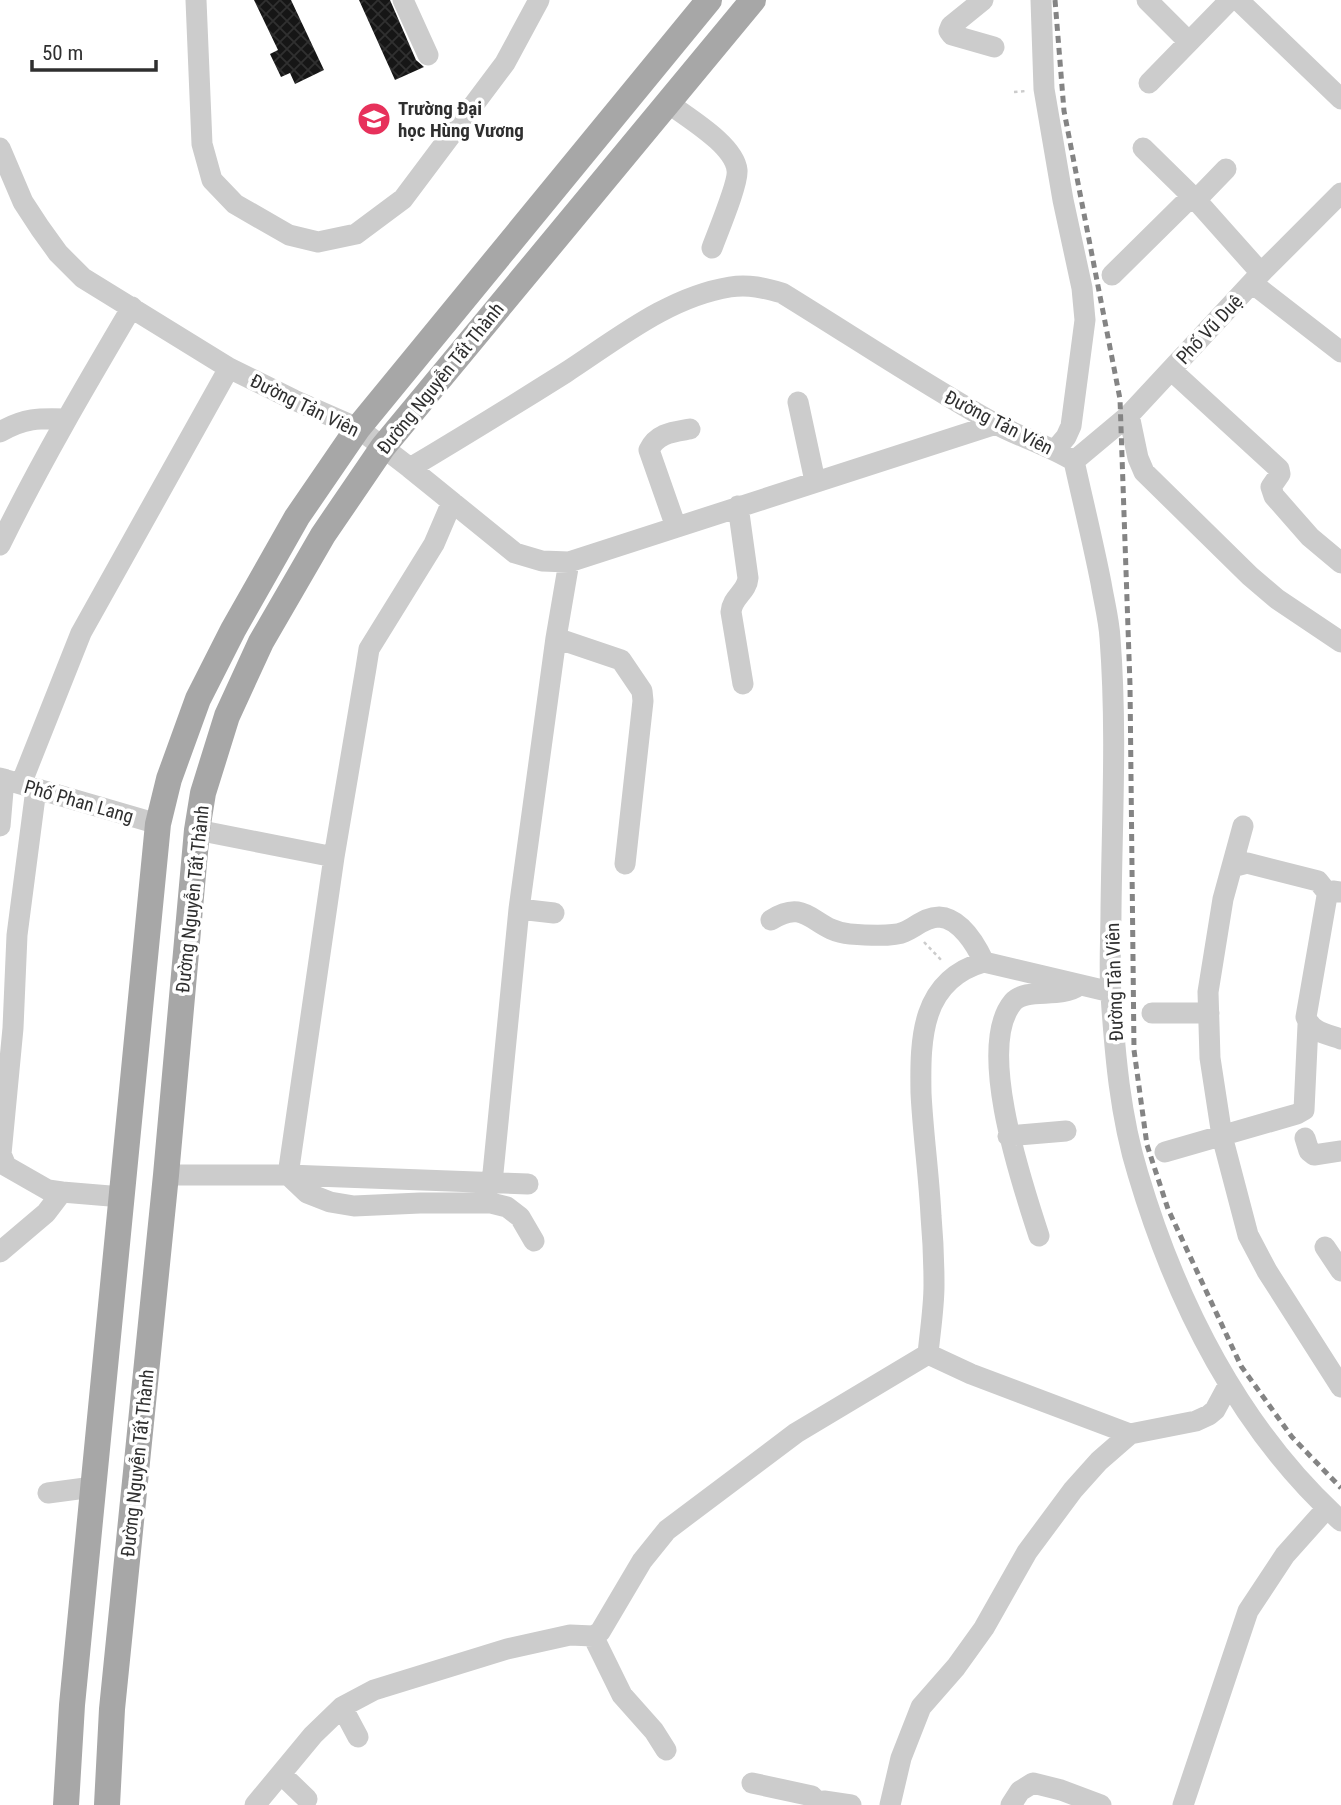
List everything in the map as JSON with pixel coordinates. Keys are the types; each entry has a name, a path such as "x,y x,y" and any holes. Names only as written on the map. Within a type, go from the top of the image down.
{"main road":[{"name":"Đường Nguyễn Tất Thành","path":"66,1805 72,1705 158,824 181,743 217,659 297,517 358,428 709,0"},
{"name":"Đường Nguyễn Tất Thành","path":"107,1805 112,1709 166,1175 197,830 213,758 227,716 246,673 323,535 383,447 752,0"}],"street":[{"path":"196,0 202,144 212,180 235,204 289,235 318,242 356,234 403,199 505,63 539,0"},
{"path":"403,0 428,55"},
{"path":"982,0 951,26 949,31 952,36 994,47"},
{"path":"1041,0 1044,89 1065,212 1082,288 1084,320 1071,426 1055,450"},
{"path":"1147,0 1188,41"},
{"path":"1149,83 1230,0"},
{"path":"1238,0 1341,99"},
{"path":"667,102 718,140 733,157 738,172 712,248"},
{"name":"Đường Tản Viên","path":"0,148 23,202 58,253 83,278 229,368 358,428 410,468 660,311 729,287 755,286 782,293 929,386 996,424 1074,461 1110,635 1113,735 1111,992 1118,1074 1137,1173 1184,1299 1229,1384 1248,1414 1334,1514"},
{"path":"1143,148 1194,198 1257,278 1341,352"},
{"path":"1112,275 1226,169"},
{"name":"Phố Vũ Duệ","path":"1074,461 1129,415 1341,193"},
{"path":"0,545 66,419 132,307"},
{"path":"0,826 15,783 80,633 229,368"},
{"path":"1171,370 1279,468 1280,474 1271,487 1274,496 1310,537 1341,563"},
{"path":"798,402 815,481"},
{"path":"1129,415 1138,458 1144,472 1268,592 1340,639"},
{"path":"0,432 18,422 35,418 66,419"},
{"path":"410,468 514,553 542,561 569,562 996,424"},
{"path":"676,527 649,450 660,436 690,429"},
{"path":"288,1175 334,857 369,649 434,544 452,502"},
{"path":"738,506 748,578 747,587 732,604 731,612 743,684"},
{"path":"492,1183 519,909 569,562"},
{"path":"556,638 621,660 642,691 625,864"},
{"path":"15,783 17,935 13,1028 1,1154 6,1166 48,1190 122,1197"},
{"name":"Phố Phan Lang","path":"15,783 158,824"},
{"path":"1243,826 1223,899 1208,992 1210,1058 1222,1136 1248,1235 1267,1271 1341,1387"},
{"path":"197,830 334,857"},
{"path":"1165,1152 1304,1110 1308,1025 1306,1017 1334,894 1326,891 1318,881 1247,863 1231,867"},
{"path":"519,909 554,913"},
{"path":"771,920 784,911 794,909 835,932 890,934 903,933 923,920 940,917 959,926 978,949 984,962"},
{"path":"928,1354 934,1287 920,1056 923,1028 933,1002 966,967 984,962 1111,992"},
{"path":"1039,1236 1008,1136 999,1040 1012,1003 1022,995 1061,993 1080,985"},
{"path":"1152,1013 1209,1013"},
{"path":"1308,1025 1341,1039"},
{"path":"1008,1136 1066,1131"},
{"path":"1305,1138 1314,1154 1341,1151"},
{"path":"166,1175 288,1175 528,1184"},
{"path":"288,1175 307,1193 330,1202 354,1206 491,1203 507,1208 520,1217 534,1241"},
{"path":"0,1252 46,1213 62,1192"},
{"path":"1325,1247 1341,1271"},
{"path":"928,1354 971,1374 1130,1434"},
{"path":"255,1805 313,1735 342,1707 387,1686 507,1649 570,1635 593,1636 600,1632 642,1561 667,1530 796,1433 928,1354"},
{"path":"890,1805 901,1758 921,1707 956,1667 984,1628 1027,1552 1073,1490 1099,1461 1130,1434 1196,1421 1209,1415 1215,1410 1229,1384"},
{"path":"48,1493 93,1487"},
{"path":"1183,1805 1248,1611 1285,1555 1334,1514"},
{"path":"593,1636 622,1695 654,1731 666,1750"},
{"path":"342,1707 358,1737"},
{"path":"281,1774 307,1799"},
{"path":"751,1783 812,1796 817,1804 824,1801 851,1805"},
{"path":"1012,1805 1020,1791 1033,1783 1101,1805"}],"path":[{"path":"923,941 956,975"}],"building":[{"path":"254,0 291,0 324,70 295,84 290,73 281,77 270,54 278,50"},
{"path":"359,0 390,0 416,60 424,67 395,80"}],"railway":[{"path":"1055,0 1064,111 1120,399 1130,685 1134,1050 1147,1145 1168,1209 1241,1366 1292,1437 1341,1488"}],"place":[{"name":"Trường Đại học Hùng Vương","path":"374,119"}]}
